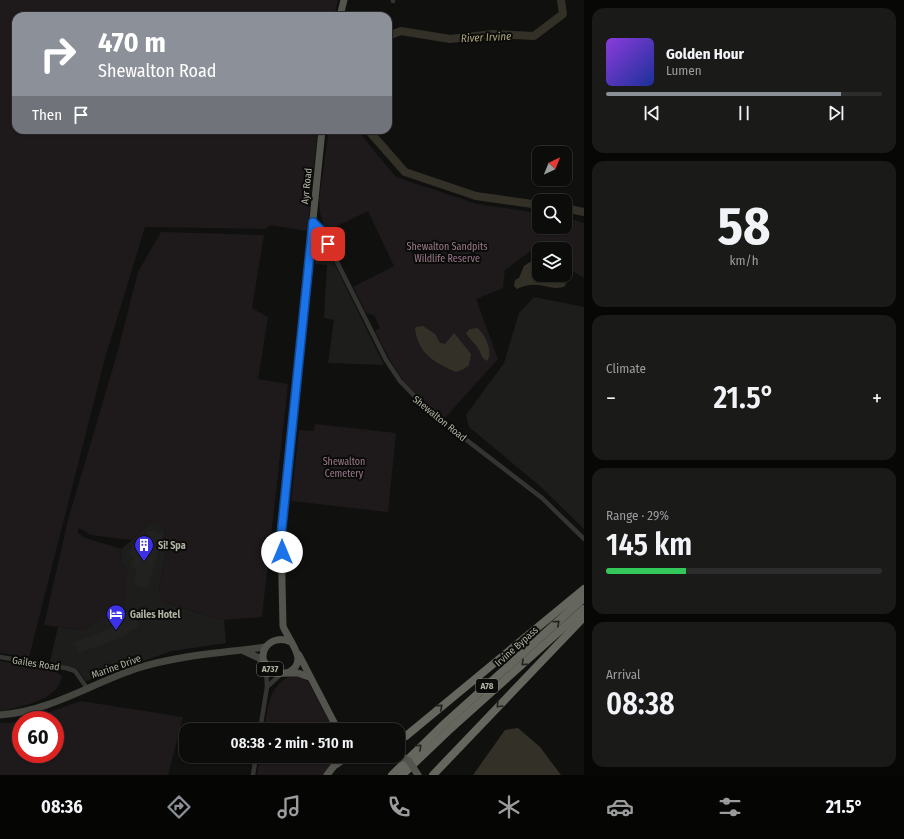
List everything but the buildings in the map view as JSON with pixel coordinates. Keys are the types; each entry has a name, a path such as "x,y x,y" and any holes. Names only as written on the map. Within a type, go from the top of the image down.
{"highway":[{"path":"405,736 584,589"},
{"name":"Irvine Bypass","path":"392,775 442,726 584,598"},
{"name":"Irvine Bypass","path":"402,775 442,736 584,609"},
{"path":"433,775 584,617"}],"main road":[{"path":"341,12 344,0"},
{"name":"Ayr Road","path":"292,642 283,626 281,536 322,134"},
{"path":"267,645 283,626"},
{"path":"267,645 281,638 292,642 334,723"},
{"name":"A737","path":"267,645 263,654 265,664 273,672 298,673 309,677"},
{"name":"A737","path":"283,673 294,668 298,653"},
{"path":"405,758 409,761 418,775"},
{"path":"327,775 336,763"},
{"path":"334,766 338,763"}],"street":[{"name":"Shewalton Road","path":"313,222 321,230 386,360 400,381 430,412 542,498 584,539"},
{"name":"Marine Drive","path":"0,715 32,710 60,700 112,677 155,663 242,651 267,645"},
{"path":"242,651 251,653 265,664 267,688 261,723"},
{"name":"Gailes Road","path":"0,657 66,668 75,671 87,688"},
{"path":"267,688 283,673"},
{"path":"253,775 255,763"}],"shaded area":[{"path":"321,236 384,365 328,363 334,320 324,318 327,265 315,264 316,237"},
{"path":"532,261 532,282 566,282 565,286 555,288 532,285 517,289 514,286 515,280 519,278 524,266"},
{"path":"534,297 584,307 584,529 540,486 469,427 466,415 504,363 519,313"},
{"path":"423,326 435,334 440,343 445,344 454,333 471,354 469,365 456,372 434,361 424,351 417,338 416,327"},
{"path":"477,328 483,334 488,344 490,354 487,361 483,358 478,348 466,333 470,329"},
{"path":"153,520 164,527 166,557 159,586 162,601 224,620 226,643 172,651 86,681 77,669 50,662 58,627 83,630 120,562 122,549"},
{"path":"518,728 540,747 561,775 473,775 505,730"}],"green space":[{"path":"0,0 338,0 335,12 12,12 12,134 318,134 307,231 270,225 265,229 145,227 105,358 29,657 0,653"},
{"name":"Shewalton Sandpits Wildlife Reserve","path":"328,134 360,134 396,177 477,204 532,212 532,234 572,234 572,219 584,223 584,278 572,271 572,242 532,242 532,252 530,251 505,270 503,288 476,299 498,359 444,419 403,380 375,331 380,328 374,315 366,313 353,287 394,266 368,211 327,231 320,211 319,199"},
{"path":"161,232 264,235 252,308 268,317 258,379 288,384 262,617 220,620 162,601 159,586 166,557 164,527 153,521 131,540 91,535 79,528 77,532 85,538 122,549 120,562 127,567 125,605 83,630 44,625 68,520 117,354 138,272"},
{"name":"Shewalton Cemetery","path":"315,424 396,433 388,512 291,501 299,430 314,431"},
{"path":"0,661 53,670 62,676 54,691 46,697 28,705 0,712"},
{"path":"291,676 302,677 309,683 330,723 265,723 270,698 283,680"},
{"path":"81,701 183,717 181,723 179,723 179,732 168,775 0,775 0,723 12,722 12,763 64,763 64,711 52,711"},
{"path":"259,763 332,763 324,775 257,775"}],"waterway":[{"name":"River Irvine","path":"392,34 401,31 450,39 493,34 534,36 563,14 561,0"},
{"name":"River Irvine","path":"372,134 405,172 476,196 532,204"},
{"name":"River Irvine","path":"572,209 584,212"}],"place":[{"name":"Si! Spa","path":"144,562"},
{"name":"Gailes Hotel","path":"116,631"}],"route":[{"path":"282,552 281,536 313,222 321,230 328,244"}]}
